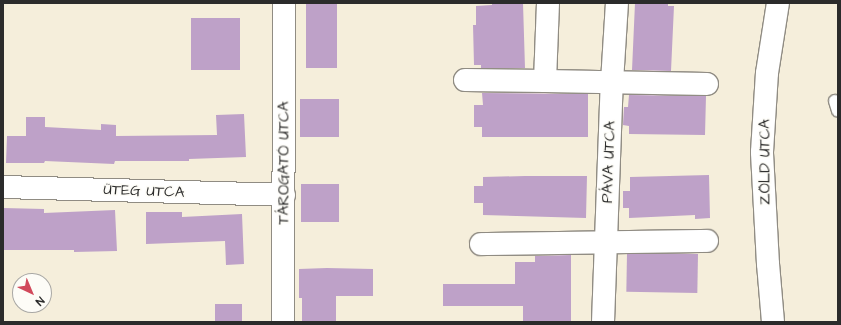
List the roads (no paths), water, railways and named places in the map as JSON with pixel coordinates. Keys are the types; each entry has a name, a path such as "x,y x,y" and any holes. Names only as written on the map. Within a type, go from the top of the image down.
{"street":[{"name":"TÁROGATÓ UTCA","path":"284,3 284,322"},
{"path":"545,82 548,3"},
{"name":"PÁVA UTCA","path":"604,322 612,82 617,3"},
{"name":"ZÖLD UTCA","path":"773,322 762,152 767,73 778,3"},
{"path":"465,80 707,84"},
{"name":"ÜTEG UTCA","path":"3,187 284,195"},
{"path":"481,244 707,241"}]}
